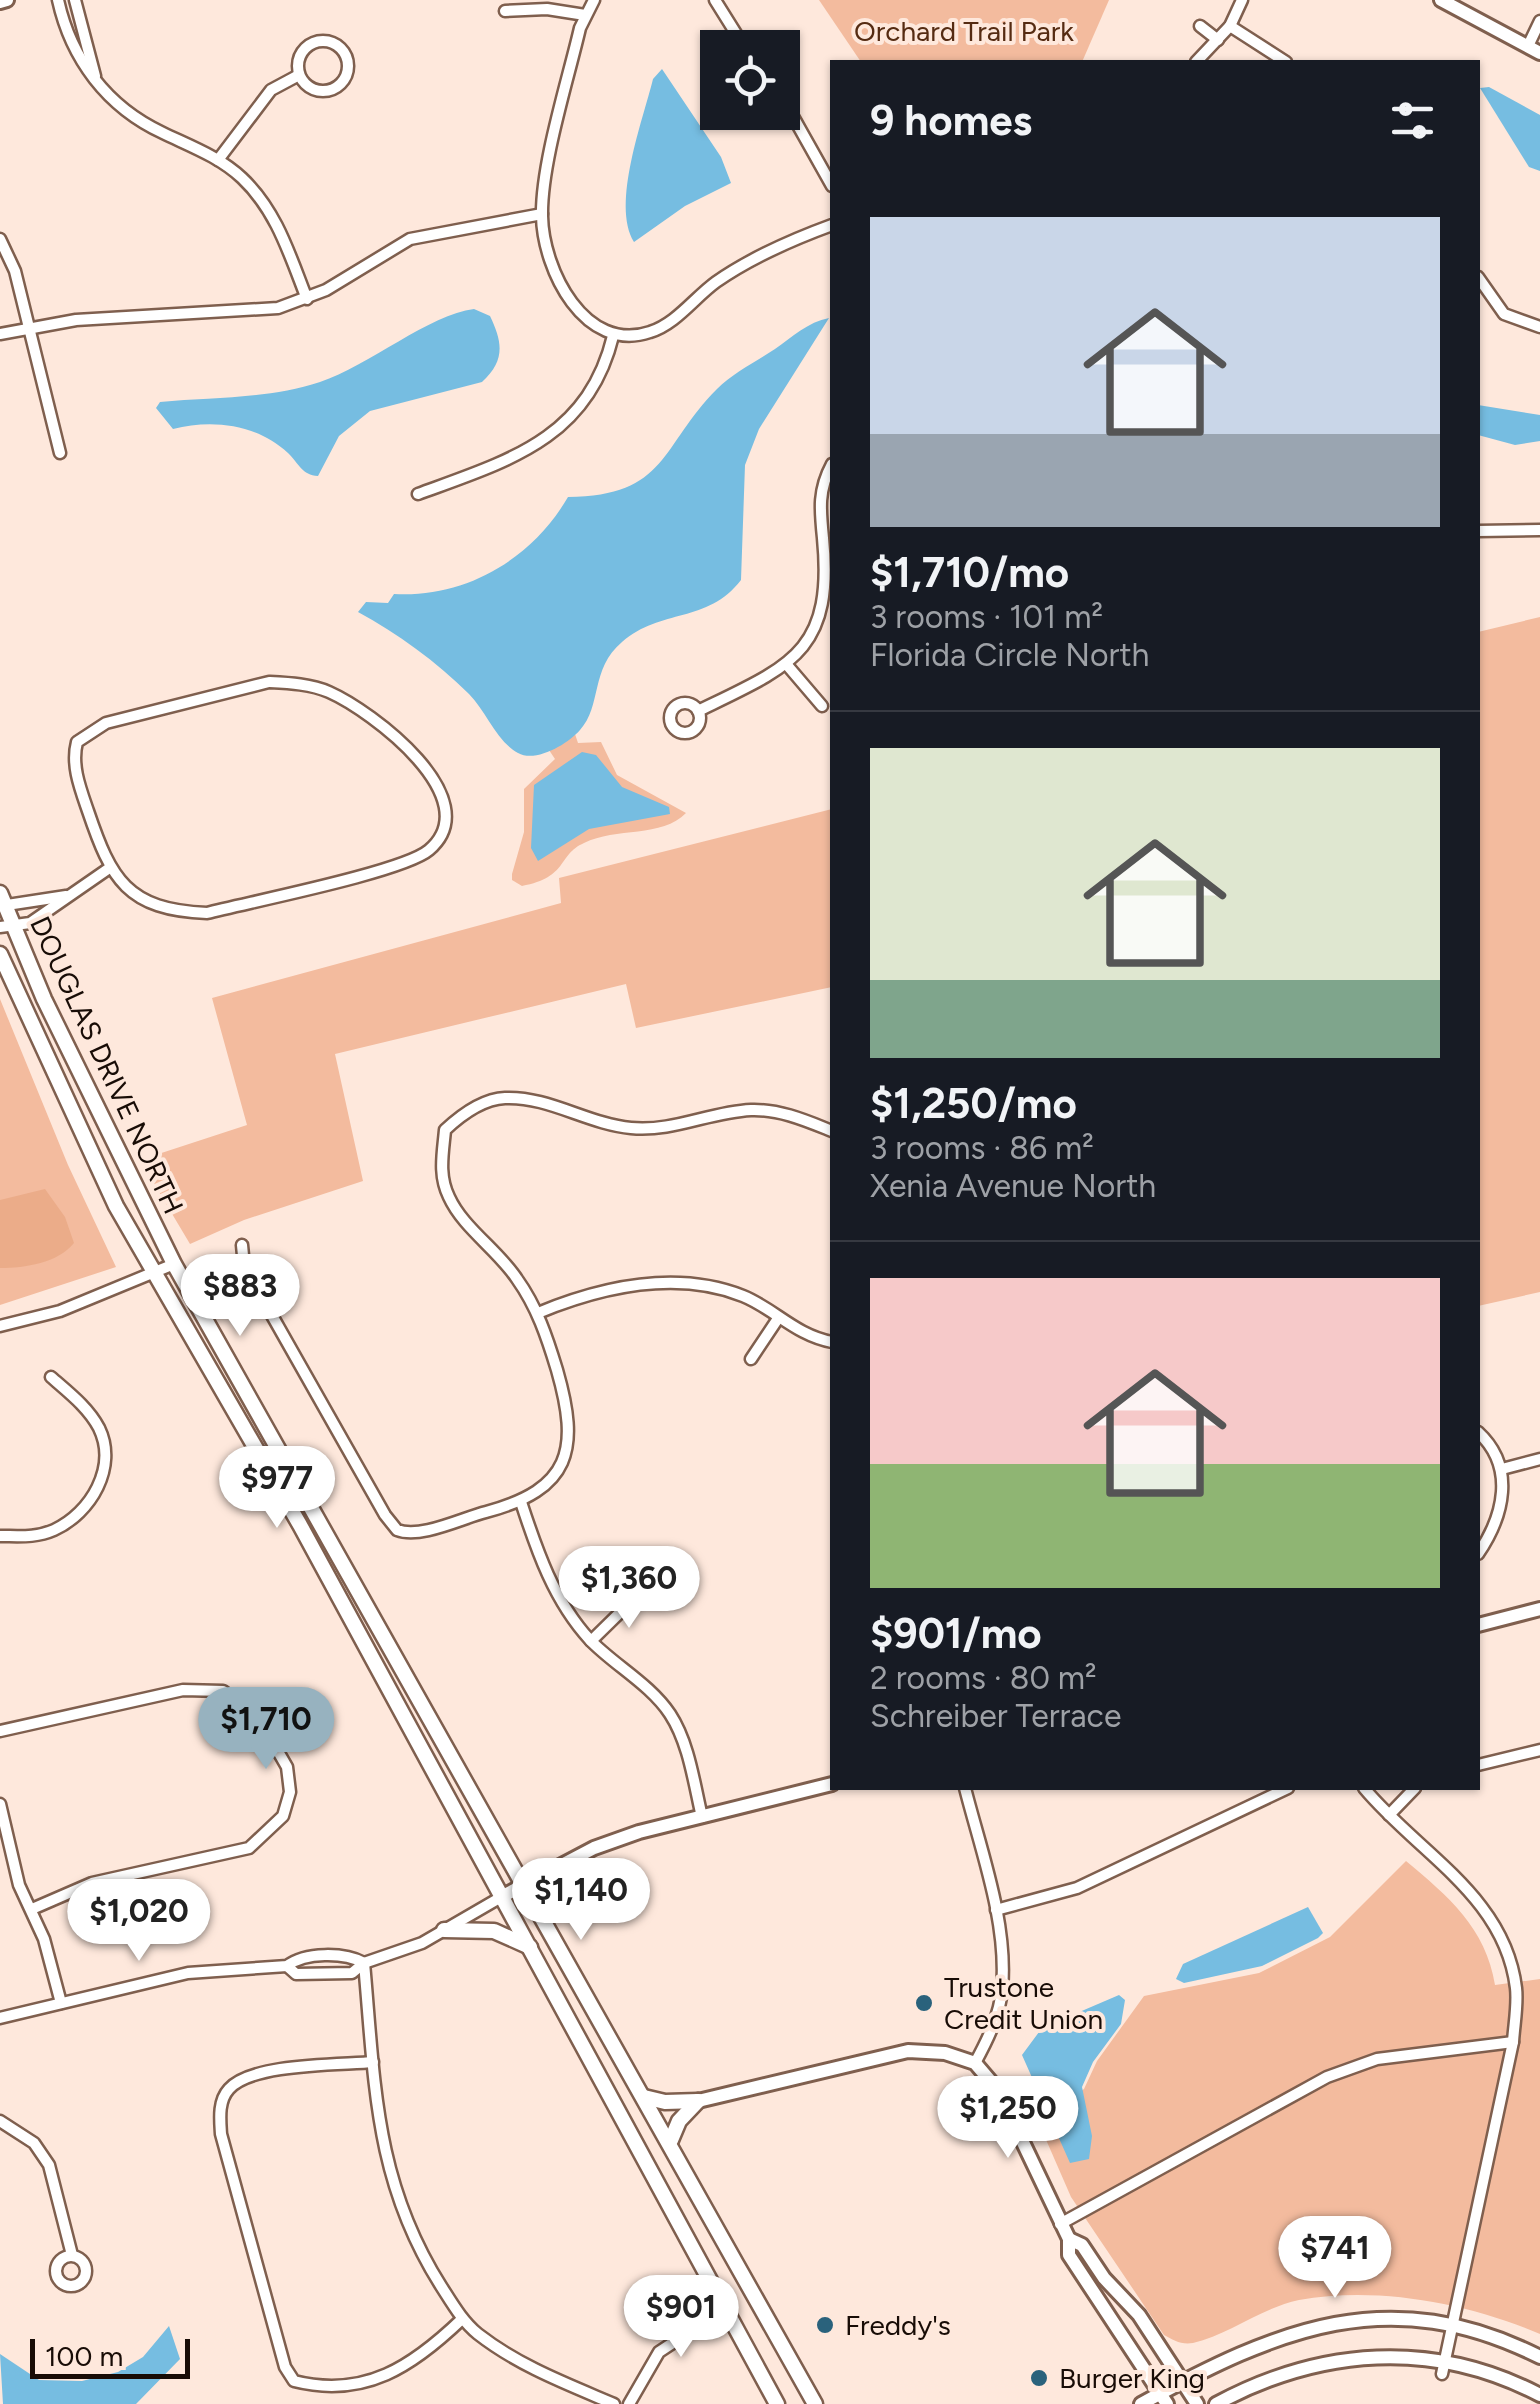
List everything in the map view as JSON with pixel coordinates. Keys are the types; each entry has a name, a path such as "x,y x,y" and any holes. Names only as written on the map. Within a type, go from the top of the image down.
{"main road":[{"name":"DOUGLAS DRIVE NORTH","path":"1,901 6,926 174,1264 522,1886 670,2140 815,2404"},
{"name":"DOUGLAS DRIVE NORTH","path":"0,954 74,1123 503,1896 777,2404"},
{"path":"444,1930 494,1931 531,1948"},
{"path":"644,2097 664,2102 698,2100"},
{"path":"670,2140 679,2121 698,2100"}],"street":[{"path":"58,0 70,44 134,117 218,160 248,184 272,216 307,299"},
{"path":"75,0 96,78"},
{"path":"594,0 585,15 542,214 550,253 574,306 595,327 613,336 644,334 666,326 745,263 830,226"},
{"path":"715,0 734,30"},
{"path":"1198,60 1230,26 1242,0"},
{"path":"1441,0 1534,50 1540,21"},
{"path":"505,12 547,9 585,15"},
{"path":"1200,26 1218,40"},
{"path":"1230,26 1283,60"},
{"path":"314,42 338,45 347,58 346,75 335,88 318,90 299,75 302,52 314,42"},
{"path":"218,160 271,90 299,75"},
{"path":"800,129 830,182"},
{"path":"0,334 76,320 259,312 307,299 410,240 542,214"},
{"path":"0,238 15,271 60,453"},
{"path":"1480,280 1504,314 1540,327"},
{"path":"418,494 518,455 564,424 597,385 613,336"},
{"path":"698,711 787,665 818,624 826,598 826,515 820,492 830,469"},
{"path":"1480,531 1540,530"},
{"path":"787,665 822,706"},
{"path":"254,684 305,685 346,701 437,778 444,799 443,830 431,848 415,859 207,912 180,912 146,899 108,869 76,772 78,742 106,723 254,684"},
{"path":"6,926 30,923 108,869"},
{"path":"1,901 67,896"},
{"path":"242,1245 244,1266 397,1530 418,1532 521,1502 556,1476 570,1436 570,1417 538,1313 502,1257 457,1210 444,1186 440,1170 445,1130 457,1118 501,1098 524,1099 625,1128 681,1127 754,1110 794,1116 830,1130"},
{"path":"0,1326 60,1311 174,1264"},
{"path":"538,1313 582,1295 671,1283 714,1287 747,1297 778,1320 830,1341"},
{"path":"751,1359 778,1320"},
{"path":"0,1536 30,1537 53,1530 80,1511 99,1485 105,1447 99,1428 87,1410 51,1377"},
{"path":"1480,1435 1502,1469 1503,1499 1492,1532 1480,1551"},
{"path":"1502,1469 1540,1459"},
{"path":"521,1502 536,1548 564,1608 591,1641 669,1713 688,1757 702,1817"},
{"path":"591,1641 640,1593"},
{"path":"1480,1624 1540,1609"},
{"path":"0,1731 183,1690 224,1691 260,1720 286,1767 290,1792 283,1816 249,1848 92,1883 32,1908"},
{"path":"1480,1765 1538,1751 1540,1765"},
{"path":"287,1966 296,1974 352,1974 364,1963 397,1954 594,1848 830,1785"},
{"path":"966,1790 996,1910 1002,1990 990,2033 975,2063"},
{"path":"996,1910 1077,1888 1284,1790"},
{"path":"1366,1790 1488,1910 1507,1948 1516,1990 1514,2042 1443,2368"},
{"path":"1389,1815 1413,1790"},
{"path":"0,1804 19,1884 32,1908 61,2003"},
{"path":"0,2018 188,1973 287,1966 296,1959 350,1956 364,1963"},
{"path":"364,1963 382,2147 396,2199 426,2262 462,2319 528,2367 614,2404"},
{"path":"1060,2224 1327,2077 1376,2059 1514,2042"},
{"path":"698,2100 908,2051 944,2053 975,2063 998,2090 1060,2224 1070,2239 1082,2244 1104,2278 1139,2315 1198,2404"},
{"path":"374,2062 258,2073 230,2088 222,2104 221,2134 285,2367 294,2381 326,2387 394,2373 417,2360 462,2319"},
{"path":"0,2121 34,2143 48,2165 72,2256"},
{"path":"1070,2239 1069,2254 1164,2399"},
{"path":"629,2404 659,2352 724,2309"},
{"path":"1142,2404 1164,2399 1184,2380 1247,2348 1305,2328 1370,2319 1452,2327 1540,2357"},
{"path":"1216,2404 1264,2380 1316,2362 1381,2356 1503,2378 1540,2395"}],"green space":[{"name":"Orchard Trail Park","path":"819,0 1109,0 1083,60 860,60"},
{"path":"1540,617 1540,1292 1480,1306 1480,632"},
{"path":"575,734 578,743 601,742 617,775 686,813 664,826 584,843 548,877 522,886 512,880 512,874 524,832 524,789 555,759 549,750"},
{"path":"830,810 830,987 636,1028 626,984 335,1054 363,1181 244,1220 190,1244 140,1160 247,1125 212,998 561,903 559,878"},
{"path":"0,999 68,1165 116,1267 0,1305"},
{"path":"1406,1861 1450,1901 1474,1930 1495,1985 1540,1979 1540,2334 1452,2306 1360,2295 1299,2300 1193,2343 1171,2339 1164,2335 1071,2197 1037,2119 1084,2089 1097,2061 1144,1996 1259,1973 1330,1937"}],"shaded area":[{"path":"45,1189 65,1217 74,1243 50,1260 0,1268 0,1200"}],"water":[{"path":"662,69 721,157 731,183 685,206 634,242 628,226 627,185 653,79"},
{"path":"1489,87 1540,115 1540,171 1529,167 1480,88"},
{"path":"474,309 490,316 499,351 495,367 482,382 370,411 339,436 318,476 304,471 276,443 248,430 203,424 173,429 156,408 160,402 261,394 320,382 438,320"},
{"path":"829,318 759,429 745,465 741,580 714,603 652,624 622,642 600,675 587,720 560,746 534,756 518,753 504,742 469,694 444,671 358,612 366,602 388,603 394,594 447,589 495,570 536,539 568,497 625,488 644,477 659,464 723,383 800,331"},
{"path":"1480,405 1540,415 1540,441 1515,445 1480,436"},
{"path":"582,752 596,755 622,787 669,807 670,814 589,829 538,861 531,848 534,785"},
{"path":"1308,1907 1323,1933 1318,1938 1262,1966 1184,1983 1176,1979 1183,1964"},
{"path":"1119,1995 1125,2000 1121,2024 1093,2062 1082,2087 1092,2136 1089,2159 1070,2163 1022,2055 1042,2028"},
{"path":"169,2326 180,2359 136,2404 3,2404 0,2354 39,2380 82,2381 118,2372 143,2357"}],"place":[{"name":"Trustone Credit Union","path":"924,2003"},
{"name":"Freddy's","path":"825,2325"},
{"name":"Burger King","path":"1039,2378"}]}
